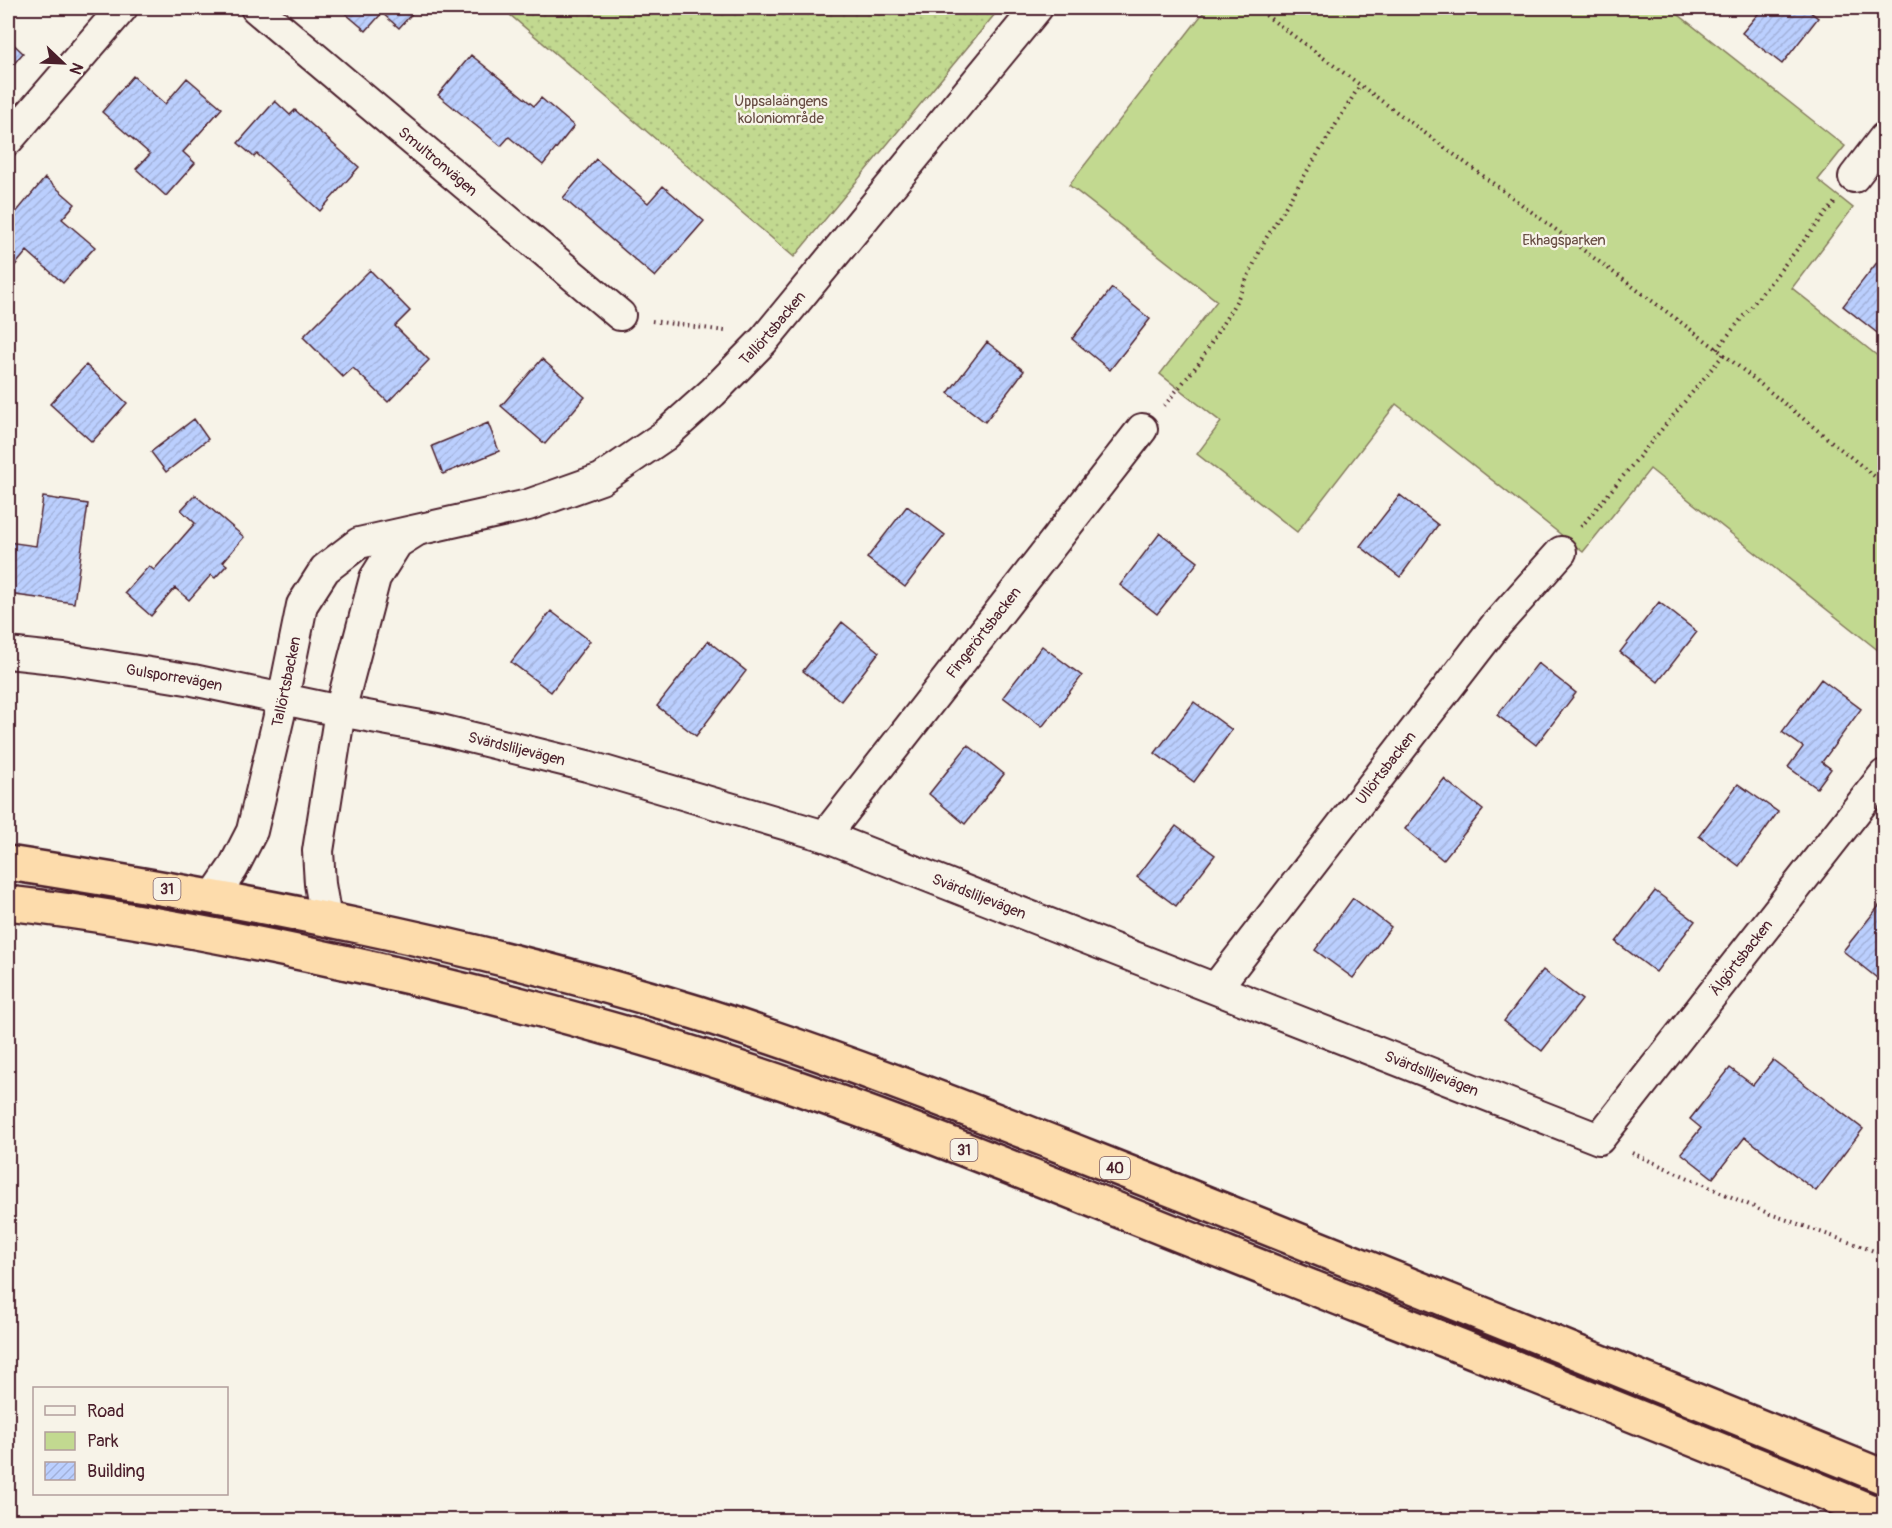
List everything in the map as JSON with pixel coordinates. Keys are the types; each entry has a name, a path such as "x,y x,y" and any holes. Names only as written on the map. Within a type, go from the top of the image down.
{"highway":[{"name":"31","path":"8,863 213,897 326,919"},
{"name":"31","path":"8,903 186,930 300,952 584,1020 689,1052 911,1129 1884,1517"},
{"name":"40","path":"326,919 580,979 696,1013 828,1057 958,1105 1394,1278 1884,1478"}],"street":[{"path":"8,140 122,8"},
{"name":"Smultronvägen","path":"256,8 620,315"},
{"name":"Tallörtsbacken","path":"213,897 233,868 252,831 302,605 326,569 359,543 528,504 601,479 664,436 713,392 764,340 1037,8"},
{"path":"1854,177 1884,138"},
{"name":"Fingerörtsbacken","path":"825,836 1142,429"},
{"name":"Tallörtsbacken","path":"326,919 320,884 318,851 340,711 375,578 397,543 422,527"},
{"name":"Ullörtsbacken","path":"1216,988 1496,625 1561,552"},
{"name":"Gulsporrevägen","path":"8,653 63,659 193,680 340,711"},
{"name":"Svärdsliljevägen","path":"340,711 436,729 588,766 825,836 1599,1139"},
{"name":"Älgörtsbacken","path":"1599,1139 1884,775"}],"path":[{"path":"1256,8 1717,348 1884,484"},
{"path":"1179,389 1199,363 1237,300 1265,240 1360,85"},
{"path":"1717,348 1854,177"},
{"path":"620,315 723,331 764,340"},
{"path":"1561,552 1724,354"},
{"path":"1599,1139 1770,1214 1877,1252 1884,1252"}],"green space":[{"name":"Uppsalaängens koloniområde","path":"502,8 1000,8 794,257"},
{"name":"Ekhagsparken","path":"1207,8 1670,8 1845,146 1818,180 1853,208 1792,288 1884,361 1884,655 1650,469 1583,552 1396,404 1297,532 1197,454 1221,422 1160,374 1217,301 1069,185"}],"building":[{"path":"339,8 417,8 399,28 382,13 366,31"},
{"path":"1763,8 1805,8 1818,18 1782,64 1742,33"},
{"path":"8,39 23,53 8,71"},
{"path":"471,55 534,106 541,98 574,126 543,165 509,137 501,146 438,95"},
{"path":"133,76 165,104 187,78 222,108 183,152 195,163 166,196 136,169 150,154 102,112"},
{"path":"275,101 290,115 295,110 359,167 320,211 257,154 254,157 238,143"},
{"path":"596,159 648,203 663,186 704,221 655,277 563,198"},
{"path":"45,178 75,204 62,219 95,247 63,283 27,251 8,274 8,222"},
{"path":"1882,256 1884,259 1884,331 1881,336 1843,306"},
{"path":"370,270 410,311 395,326 429,360 388,402 353,368 343,377 303,337"},
{"path":"1112,288 1150,319 1110,370 1072,339"},
{"path":"987,342 1024,371 985,422 948,393"},
{"path":"542,359 585,397 545,444 501,406"},
{"path":"86,365 127,403 92,442 50,404"},
{"path":"194,419 208,439 166,472 151,452"},
{"path":"488,423 499,451 443,474 432,446"},
{"path":"195,495 244,537 223,562 227,565 215,578 211,575 189,600 175,588 151,616 125,593 149,566 154,570 195,523 181,510"},
{"path":"1400,495 1438,525 1400,577 1360,546"},
{"path":"43,497 88,504 74,603 8,594 8,542 36,546"},
{"path":"907,506 945,535 905,587 867,558"},
{"path":"1160,533 1198,562 1157,614 1120,585"},
{"path":"1659,602 1697,632 1658,682 1620,652"},
{"path":"551,611 590,641 551,692 511,662"},
{"path":"842,622 879,652 841,701 803,671"},
{"path":"708,641 746,671 696,736 657,706"},
{"path":"1042,646 1082,676 1042,727 1003,697"},
{"path":"1538,663 1576,693 1536,745 1497,715"},
{"path":"1821,679 1861,709 1822,762 1831,769 1817,788 1788,767 1803,747 1782,732"},
{"path":"1194,702 1232,730 1194,782 1155,753"},
{"path":"968,745 1004,774 965,824 929,794"},
{"path":"1444,779 1483,810 1443,860 1405,829"},
{"path":"1738,784 1778,812 1739,866 1699,836"},
{"path":"1176,826 1215,855 1176,906 1137,877"},
{"path":"1655,891 1695,921 1656,972 1616,942"},
{"path":"1353,898 1391,927 1353,978 1315,950"},
{"path":"1883,901 1884,979 1882,982 1843,951"},
{"path":"1543,970 1582,1000 1542,1051 1504,1021"},
{"path":"1773,1060 1863,1129 1816,1191 1745,1137 1713,1178 1681,1153 1701,1128 1690,1119 1730,1068 1753,1085"}]}
